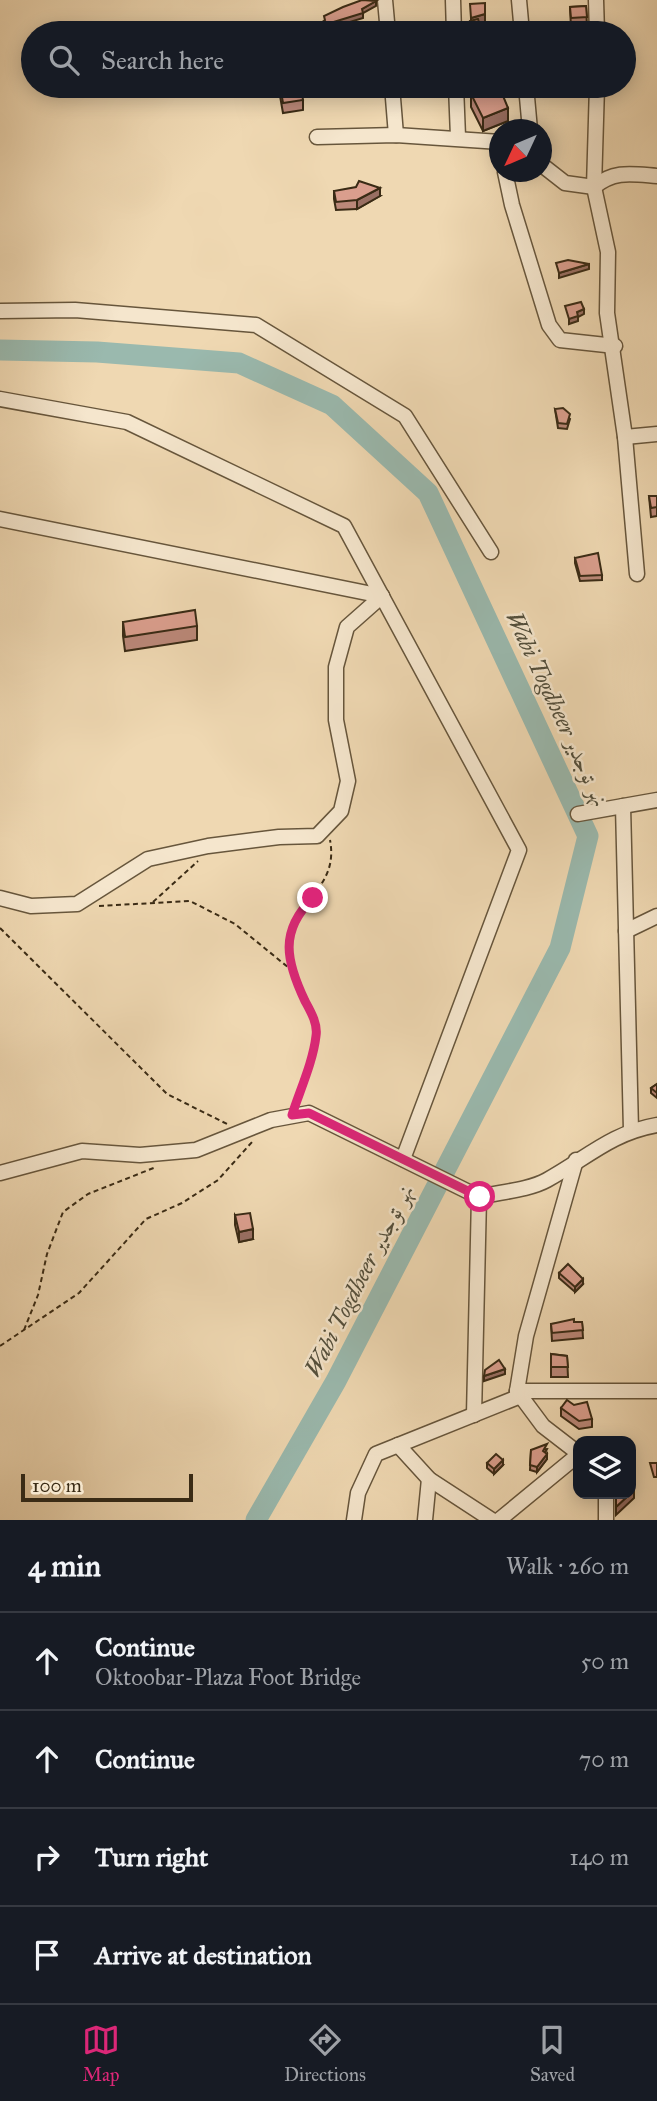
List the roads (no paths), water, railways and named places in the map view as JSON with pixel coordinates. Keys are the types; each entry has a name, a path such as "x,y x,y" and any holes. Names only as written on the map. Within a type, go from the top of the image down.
{"street":[{"path":"385,0 387,21"},
{"path":"453,0 454,21"},
{"path":"519,0 521,21"},
{"path":"596,0 597,21"},
{"path":"393,98 397,135"},
{"path":"456,98 458,137"},
{"path":"527,98 529,119"},
{"path":"597,98 594,187 607,239 607,313 614,346 625,437 637,574"},
{"path":"317,137 397,135 458,137 489,142"},
{"path":"552,173 565,183 594,187 606,177 617,173 657,176"},
{"path":"507,182 549,325 560,340 614,346"},
{"path":"0,311 75,310 256,325 405,416 491,552"},
{"path":"0,399 127,422 344,526 519,850 403,1159"},
{"path":"625,437 657,434"},
{"path":"0,519 382,596"},
{"path":"0,898 31,906 77,904 148,859 208,846 279,837 317,836 341,811 348,781 336,720 336,667 347,627 382,596"},
{"path":"578,814 657,800"},
{"path":"623,806 631,1130"},
{"path":"626,931 657,916"},
{"path":"0,1173 82,1151 140,1155 196,1150 241,1131 292,1115 309,1113 480,1197 545,1182 576,1160 631,1130 657,1125"},
{"path":"573,1450 543,1426 517,1394 526,1336 576,1160"},
{"path":"474,1415 480,1197"},
{"path":"354,1520 358,1493 376,1454 474,1415 517,1394 657,1391"},
{"path":"398,1445 429,1479 492,1520"},
{"path":"499,1520 573,1458"},
{"path":"425,1520 429,1479"},
{"path":"606,1499 606,1520"}],"waterway":[{"name":"Wabi Togdheer نهر توجدير","path":"0,350 97,352 239,363 332,405 428,493 588,836 560,948 336,1381 256,1520"}]}
